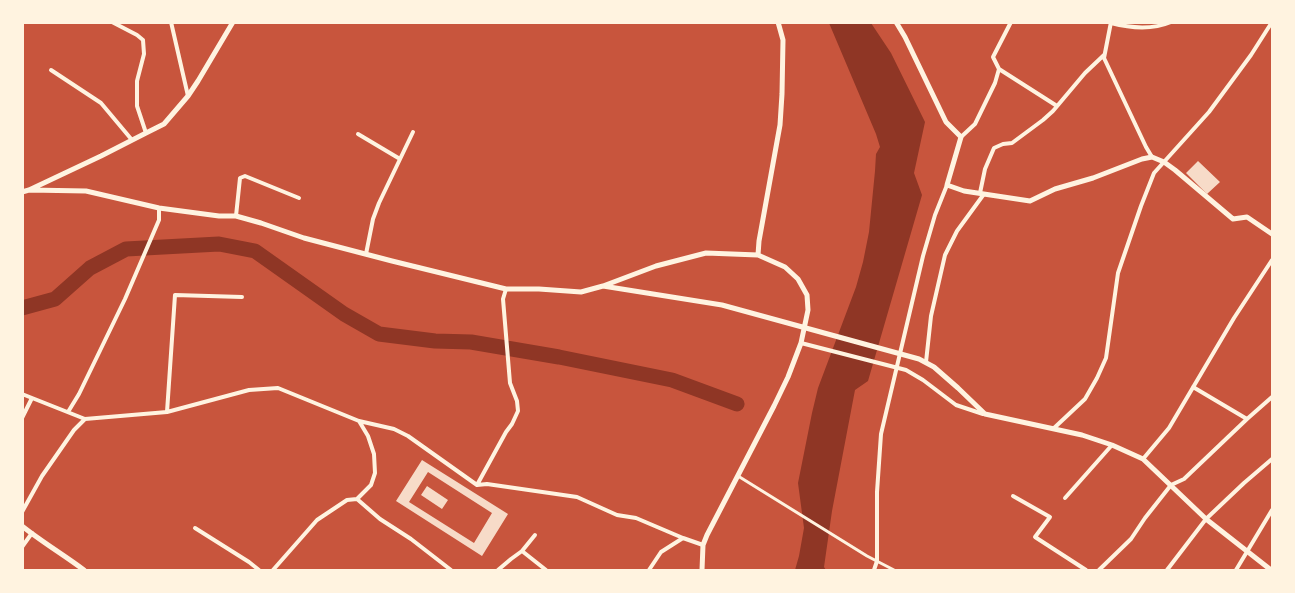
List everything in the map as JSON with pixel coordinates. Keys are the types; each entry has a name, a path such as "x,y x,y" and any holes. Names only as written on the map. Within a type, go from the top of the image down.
{"street":[{"path":"112,22 143,40 144,54 137,81 137,106 146,133"},
{"path":"171,22 188,96"},
{"path":"22,192 101,156 164,124 188,96 233,22"},
{"path":"758,255 780,125 783,40 778,22"},
{"path":"896,22 946,122 961,138"},
{"path":"1011,22 994,57 999,69 1057,106"},
{"path":"1152,157 1104,58 1104,54 1111,23 1128,27 1164,25 1171,22"},
{"path":"1053,429 1085,399 1106,358 1118,273 1154,173 1209,112 1251,55 1272,22"},
{"path":"926,362 931,316 946,255 957,231 982,194 985,169 994,148 1012,143 1044,120 1084,73 1104,54"},
{"path":"874,570 877,561 881,434 922,256 961,138 975,124 995,84 999,69"},
{"path":"51,70 102,103 132,140"},
{"path":"366,254 380,202 413,132"},
{"path":"358,134 400,159"},
{"path":"947,185 964,191 1030,201 1055,189 1152,157 1164,162 1233,219 1247,217 1272,234"},
{"path":"236,216 240,178 244,176 299,198"},
{"path":"29,190 86,191 159,208 211,215 236,216 304,238 506,289 582,292 656,266 706,253 758,255 786,267 798,279 807,296 808,310 801,343 774,406 737,475 703,545 702,570"},
{"path":"68,412 79,394 125,299 158,220 159,208"},
{"path":"1144,459 1169,428 1234,318 1272,260"},
{"path":"603,286 722,305 919,359 934,367 985,414"},
{"path":"476,485 518,411 517,401 510,383 503,299 506,289"},
{"path":"167,412 175,295 242,297"},
{"path":"801,343 906,370 956,406 1023,423 1082,435 1112,445 1144,459 1206,519 1271,570"},
{"path":"22,394 86,419 167,412 249,390 278,388 359,421 394,429 408,436 476,485 486,484 577,497 617,515 636,518 703,545"},
{"path":"1193,388 1247,419"},
{"path":"1099,570 1130,539 1171,484 1184,479 1272,396"},
{"path":"22,418 32,398"},
{"path":"22,512 42,476 74,430 86,419"},
{"path":"273,570 317,520 347,500 357,498 371,485 375,473 374,454 368,436 359,421"},
{"path":"1065,498 1112,445"},
{"path":"1167,570 1206,519 1272,459"},
{"path":"737,475 867,556 894,570"},
{"path":"1013,496 1050,517 1035,537 1086,570"},
{"path":"357,498 380,518 451,570"},
{"path":"1236,570 1272,510"},
{"path":"22,526 84,570"},
{"path":"195,528 259,570"},
{"path":"22,547 32,533"},
{"path":"498,570 522,551 535,535"},
{"path":"649,570 661,552 682,538"},
{"path":"522,551 546,570"}],"shaded area":[{"path":"829,23 871,23 891,53 925,122 914,173 922,195 868,381 855,390 832,511 824,567 826,570 795,570 804,528 798,483 812,413 818,388 856,287 863,262 869,232 876,154 880,147"}],"building":[{"path":"1198,161 1220,182 1207,194 1186,173"},
{"path":"422,460 508,514 482,556 396,501","holes":["428,472 492,513 474,543 409,502"]},
{"path":"427,486 448,500 442,509 421,495"}],"waterway":[{"path":"22,308 55,299 90,268 126,249 219,244 255,251 344,314 379,334 435,341 471,342 559,357 672,380 737,404"}]}
